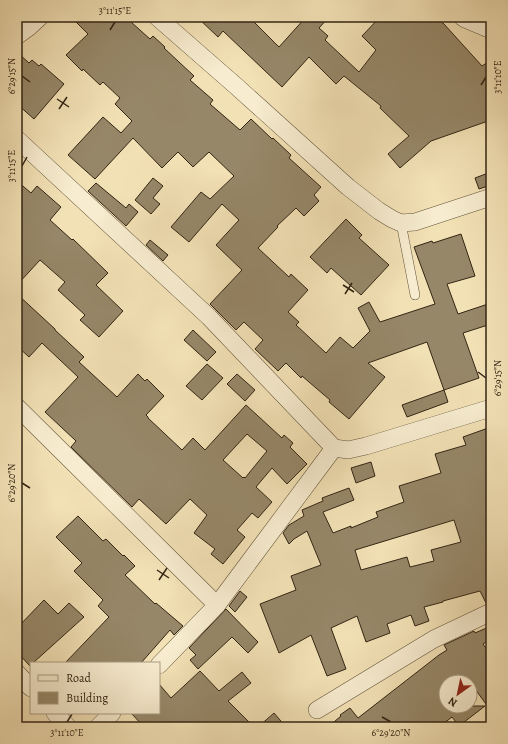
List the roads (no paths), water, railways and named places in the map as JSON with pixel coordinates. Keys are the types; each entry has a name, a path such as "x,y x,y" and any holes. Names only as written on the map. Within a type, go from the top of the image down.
{"street":[{"path":"17,36 40,17"},
{"path":"157,17 348,187 392,219 401,223 415,222 491,197"},
{"path":"462,17 491,30"},
{"path":"17,139 209,317 334,448 348,450 366,446 491,408"},
{"path":"17,407 217,604"},
{"path":"160,664 217,604 334,448"},
{"path":"317,710 434,638 491,612"},
{"path":"17,673 30,687"},
{"path":"56,714 68,727"},
{"path":"98,727 111,714"}],"lane":[{"path":"401,223 414,294"}]}
